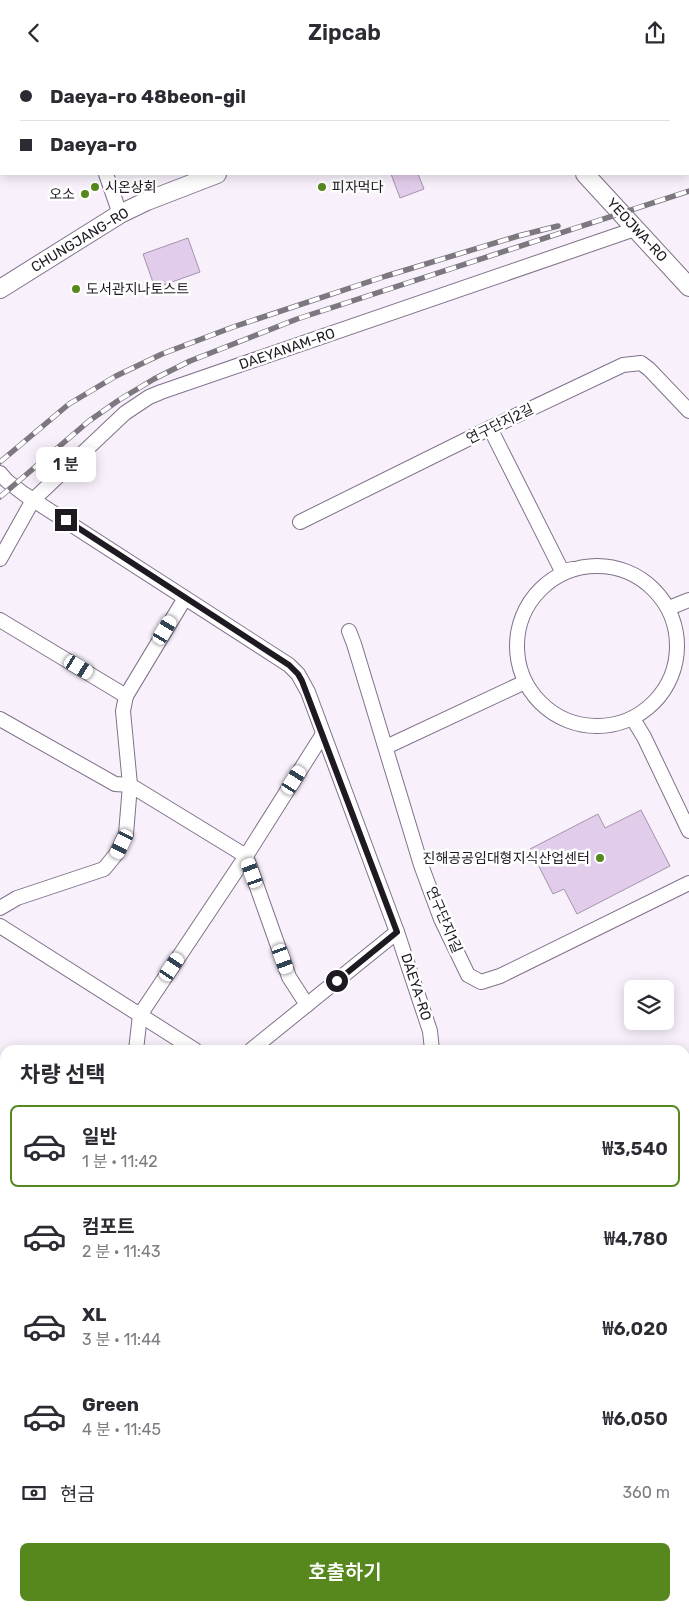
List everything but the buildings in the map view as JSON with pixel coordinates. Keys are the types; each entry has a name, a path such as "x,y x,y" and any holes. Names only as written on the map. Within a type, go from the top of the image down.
{"main road":[{"name":"CHUNGJANG-RO","path":"0,289 120,214 147,201 214,175"},
{"name":"YEOJWA-RO","path":"585,175 689,287"}],"street":[{"path":"106,175 120,214"},
{"name":"DAEYANAM-RO","path":"0,559 33,499 125,413 149,397 636,229"},
{"name":"연구단지2길","path":"300,522 623,365 641,363 689,411"},
{"path":"490,428 562,571 573,569 595,566 617,568 638,577 656,590 669,608 677,633 677,659 672,675 669,683 654,704 633,719 608,726 583,726 559,717 539,702 525,682 518,660 517,637 523,615 535,595 552,579 573,569"},
{"name":"DAEYA-RO","path":"0,473 7,481 33,499 294,670 308,692 397,932 430,1031 431,1045"},
{"path":"0,908 17,898 104,869 118,853 126,834 130,785 122,711 126,696 185,598"},
{"path":"669,608 689,600"},
{"path":"0,620 126,696"},
{"name":"연구단지1길","path":"348,631 354,644 421,865 441,919 468,975 481,982 500,977 689,883"},
{"path":"386,747 525,682"},
{"path":"0,719 115,784 130,785 246,856 289,977 308,1005"},
{"path":"633,719 644,737 689,831"},
{"path":"137,1045 140,1015 246,856 323,734"},
{"path":"0,926 186,1045"},
{"path":"257,1045 397,932"}],"railway":[{"path":"0,497 89,421 154,379 190,361 297,319 689,191"},
{"path":"0,462 69,404 116,376 162,354 233,327 386,276 518,236 558,226"}],"place":[{"name":"시온상회","path":"95,187"},
{"name":"피자먹다","path":"322,187"},
{"name":"오소","path":"85,194"},
{"name":"도서관지나토스트","path":"76,289"},
{"name":"진해공공임대형지식산업센터","path":"600,858"}],"route":[{"path":"66,520 289,665 298,674 308,692 397,932 337,981"}]}
